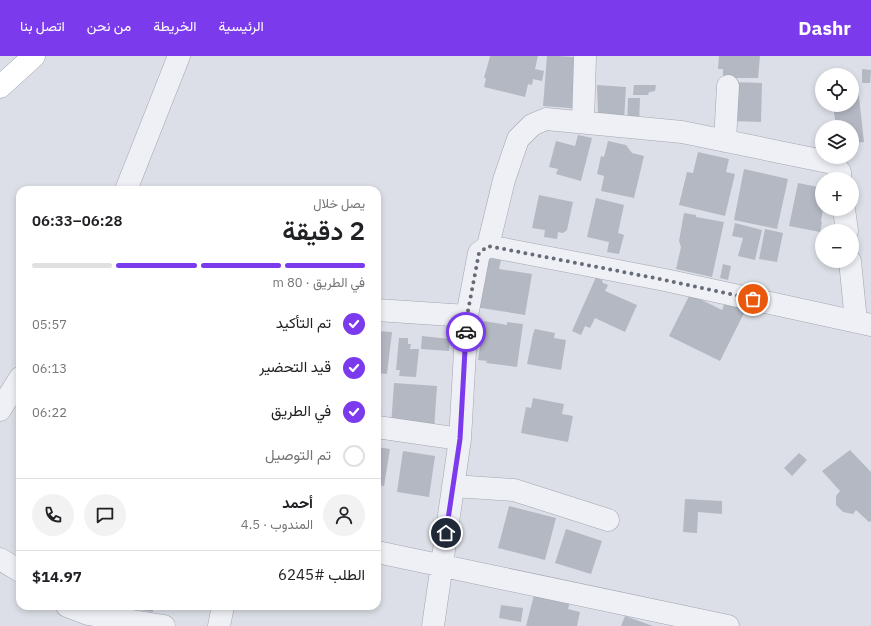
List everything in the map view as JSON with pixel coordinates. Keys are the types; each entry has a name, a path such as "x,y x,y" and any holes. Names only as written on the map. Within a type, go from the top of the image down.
{"main road":[{"path":"0,87 34,56"}],"street":[{"path":"128,186 180,56"},
{"path":"583,122 585,56"},
{"path":"725,141 728,86"},
{"path":"433,626 460,439 467,316 479,253 488,246 504,180 518,139 532,125 546,119 682,132 833,163 840,172"},
{"path":"488,246 665,280 864,323 852,268"},
{"path":"381,310 467,316"},
{"path":"0,410 16,384"},
{"path":"381,428 460,439"},
{"path":"453,486 514,490 608,520"},
{"path":"381,553 728,626"},
{"path":"0,559 16,569"},
{"path":"78,610 88,614 164,626"},
{"path":"219,626 222,610"}],"building":[{"path":"490,56 538,56 535,69 544,71 542,81 533,79 532,85 528,84 525,97 484,87 486,79 484,77"},
{"path":"547,56 587,58 582,109 543,106"},
{"path":"719,56 760,56 758,78 723,78 723,69 718,69"},
{"path":"862,69 871,70 870,83 862,83"},
{"path":"732,82 762,83 761,122 731,121"},
{"path":"597,85 626,87 624,121 598,113"},
{"path":"634,85 656,85 655,91 649,92 648,95 633,95"},
{"path":"859,97 864,142 859,142 859,120 835,120 834,112 859,112"},
{"path":"628,98 640,98 639,125 627,125"},
{"path":"578,135 592,138 581,181 556,174 558,169 549,167 556,141 575,146"},
{"path":"608,141 626,145 632,153 644,156 634,198 601,191 604,176 597,174 601,156 604,157"},
{"path":"698,152 729,159 726,172 735,174 725,216 679,205 687,172 693,173"},
{"path":"744,169 788,179 777,229 734,220"},
{"path":"798,183 815,186 815,216 822,216 822,224 815,224 815,231 789,226"},
{"path":"539,195 573,202 567,230 563,233 558,232 557,239 544,237 545,230 532,228"},
{"path":"596,198 624,205 618,233 624,235 619,254 607,252 609,242 587,237"},
{"path":"684,213 696,215 696,217 724,222 712,277 676,269 681,247 679,241"},
{"path":"735,223 762,230 755,260 738,256 743,238 732,236"},
{"path":"765,229 783,233 777,262 759,259"},
{"path":"483,257 501,260 499,269 532,274 525,315 475,307"},
{"path":"723,264 731,266 728,280 720,278"},
{"path":"596,277 608,285 605,291 637,305 625,332 595,318 590,328 585,326 581,335 572,331"},
{"path":"690,294 722,310 726,300 746,309 720,361 669,336"},
{"path":"484,321 507,325 507,322 523,324 517,367 486,363 487,361 478,360"},
{"path":"535,329 555,333 554,338 566,340 561,370 527,364"},
{"path":"381,331 392,332 387,374 381,373"},
{"path":"422,336 450,339 449,351 421,349"},
{"path":"399,338 408,338 408,344 411,344 410,349 419,349 416,377 399,376 400,370 396,370"},
{"path":"394,383 437,386 434,430 391,426"},
{"path":"533,398 564,404 562,414 573,416 568,442 521,433 526,407 531,408"},
{"path":"381,448 390,449 384,486 381,486"},
{"path":"850,450 871,472 871,521 869,522 856,510 853,514 843,512 836,505 836,496 840,491 822,471"},
{"path":"403,451 435,456 429,497 397,492"},
{"path":"799,453 807,460 792,476 784,468"},
{"path":"685,499 722,501 722,514 698,512 697,533 683,532"},
{"path":"509,506 556,518 545,560 498,548"},
{"path":"566,529 602,541 591,574 555,563"},
{"path":"535,591 571,598 568,609 580,612 577,626 526,626"},
{"path":"501,605 523,608 521,622 499,618"},
{"path":"140,610 153,610 153,612"},
{"path":"625,616 653,626 621,626"}],"way so far":[{"path":"466,332 467,316 479,253 488,246 665,280 753,299"}],"route":[{"path":"446,533 460,439 466,332"}]}
